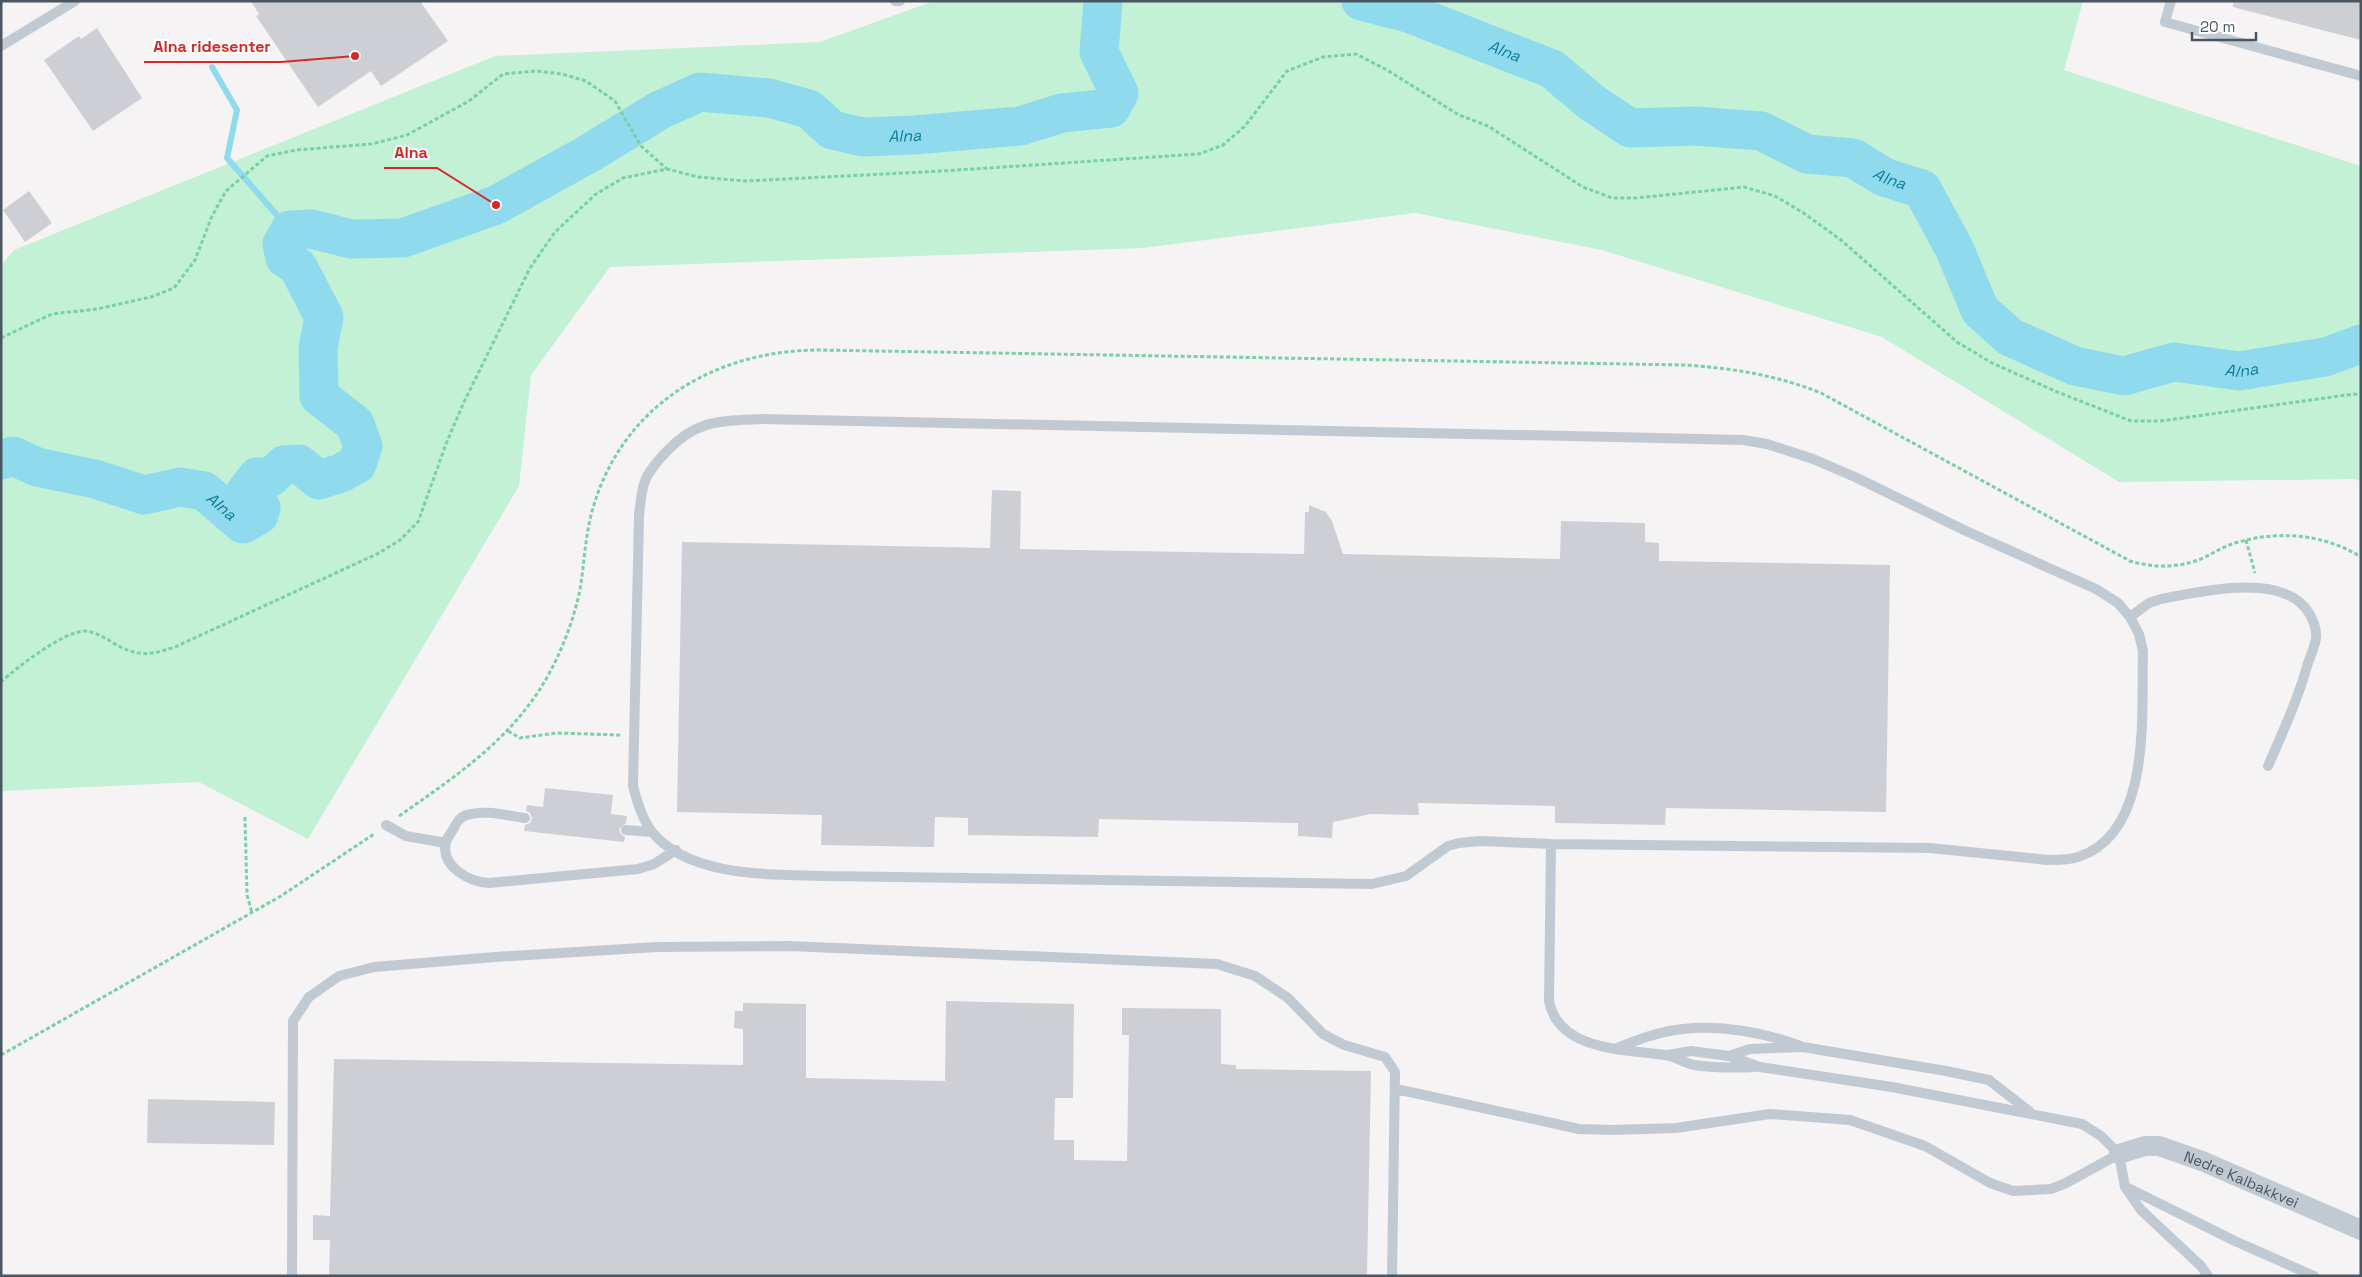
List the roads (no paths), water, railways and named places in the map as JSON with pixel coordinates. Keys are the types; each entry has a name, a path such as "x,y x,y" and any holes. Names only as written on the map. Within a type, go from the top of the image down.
{"street":[{"name":"Nedre Kalbakkvei","path":"2119,1154 2144,1146 2158,1146 2202,1161 2361,1230"}],"lane":[{"path":"1,46 75,1"},
{"path":"895,1 900,1"},
{"path":"2171,1 2165,22 2361,76"},
{"path":"762,419 1743,440 1767,444 1812,459 1856,477 1966,531 2096,589 2118,603 2130,617 2140,634 2142,651 2140,756 2135,787 2122,819 2110,835 2079,857 2048,860 1930,848 1551,844 1480,841 1459,842 1437,852 1406,876 1372,884 836,876 740,872 713,867 676,850 652,832 638,807 633,786 636,735 639,526 642,488 646,475 682,436 693,429 729,420 762,419"},
{"path":"2130,617 2149,603 2161,599 2240,588 2273,590 2298,600 2307,609 2314,622 2316,637 2297,700 2268,766"},
{"path":"525,818 477,813 465,815 456,824 446,843 448,860 466,878 477,883 488,883 638,869 654,864 676,850"},
{"path":"386,825 406,836 446,843"},
{"path":"626,830 652,832"},
{"path":"1551,844 1549,1001 1554,1014 1568,1031 1587,1042 1614,1049 1668,1055 1692,1064 1730,1069 1760,1066"},
{"path":"292,1276 293,1021 310,997 339,976 374,967 495,957 657,947 789,946 1217,964 1255,976 1288,998 1323,1034 1344,1045 1386,1057 1395,1072 1392,1276"},
{"path":"1614,1049 1634,1041 1683,1029 1773,1036 1803,1047 1989,1080 2033,1114"},
{"path":"1728,1056 1750,1049 1803,1047"},
{"path":"1668,1055 1691,1051 1728,1056 1760,1066 1892,1087 2082,1124 2101,1136 2119,1154 2125,1187 2141,1210 2201,1266 2208,1276"},
{"path":"1396,1089 1580,1128 1614,1130 1676,1128 1770,1114 1850,1120 1925,1146 1990,1183 2013,1191 2051,1189 2066,1184 2119,1154"},
{"path":"2125,1187 2238,1242 2314,1276"}],"waterway":[{"name":"Alna","path":"1,460 13,456 37,467 95,479 144,495 180,487 204,491 243,524 259,515 261,508 246,491 257,477 271,477 284,465 299,464 319,480 341,473 357,464 363,446 355,424 319,396 318,348 324,317 298,267 285,258 282,244 290,230 311,229 351,239 403,238 496,205 588,154 660,110 700,92 769,98 809,109 832,130 863,137 914,135 1020,126 1062,113 1111,108 1119,93 1099,52 1103,1"},
{"name":"Alna","path":"1361,1 1411,14 1552,69 1591,102 1630,128 1695,126 1761,131 1807,154 1853,158 1884,177 1922,189 1954,248 1980,310 2010,337 2075,366 2124,376 2174,362 2239,371 2325,357 2361,344"},
{"path":"212,67 237,110 227,158 290,230"}],"place":[{"name":"Alna ridesenter","path":"355,56"},
{"name":"Alna","path":"496,205"}]}
